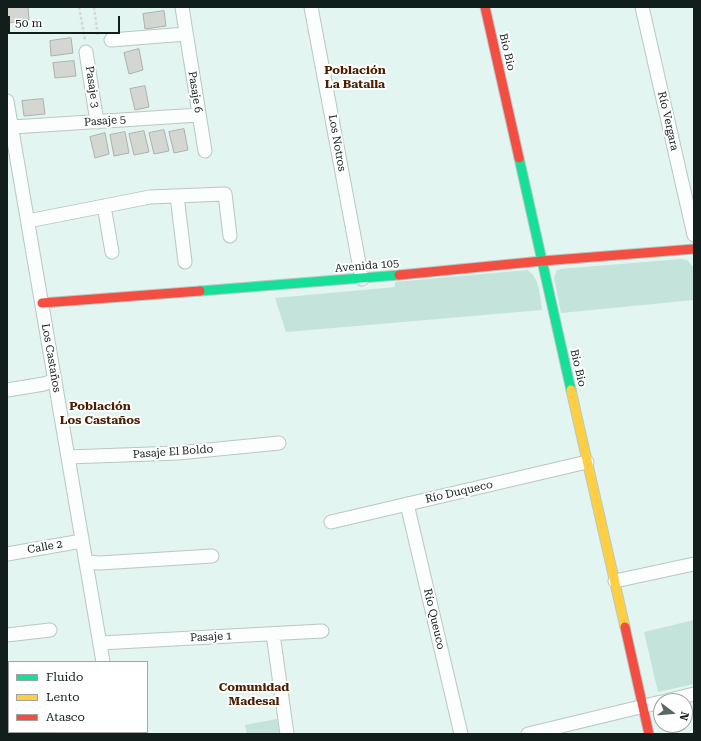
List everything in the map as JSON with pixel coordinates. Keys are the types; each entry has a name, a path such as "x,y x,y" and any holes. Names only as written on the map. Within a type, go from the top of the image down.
{"street":[{"name":"Pasaje 6","path":"182,7 205,151"},
{"name":"Los Notros","path":"312,7 362,279"},
{"name":"Bio Bio","path":"485,7 649,734"},
{"name":"Río Vergara","path":"642,7 694,235"},
{"path":"105,40 186,34"},
{"name":"Pasaje 3","path":"86,52 97,122"},
{"name":"Los Castaños","path":"7,101 103,661"},
{"name":"Pasaje 5","path":"12,127 199,115"},
{"path":"28,221 150,197 225,194 230,236"},
{"path":"177,196 185,262"},
{"path":"104,206 112,252"},
{"name":"Avenida 105","path":"42,303 362,279 542,261 694,249"},
{"path":"7,390 44,384 55,380"},
{"name":"Pasaje El Boldo","path":"68,457 178,452 279,443"},
{"name":"Río Duqueco","path":"331,522 588,462"},
{"name":"Río Queuco","path":"407,504 461,734"},
{"name":"Calle 2","path":"7,554 82,541"},
{"path":"86,562 100,563 212,556"},
{"path":"614,580 694,564"},
{"path":"7,635 50,630"},
{"name":"Pasaje 1","path":"100,643 322,631"},
{"path":"273,634 288,734"},
{"path":"528,734 653,704"}],"path":[{"path":"80,7 86,52"},
{"path":"94,7 105,40"}],"green space":[{"path":"681,259 687,260 693,267 694,300 561,313 554,278 557,270"},
{"path":"527,270 535,277 537,282 542,310 286,332 275,298 395,287 395,282"},
{"path":"694,620 694,684 658,692 644,632"},
{"path":"277,719 280,734 247,734 245,725"}],"building":[{"path":"7,7 28,7 29,20 8,23"},
{"path":"164,11 166,26 145,29 143,14"},
{"path":"71,38 73,53 51,56 50,41"},
{"path":"139,49 143,70 129,74 124,53"},
{"path":"74,61 76,76 55,78 53,63"},
{"path":"145,86 149,107 135,110 130,89"},
{"path":"43,99 45,114 24,116 22,101"},
{"path":"184,129 188,150 174,153 169,132"},
{"path":"164,130 169,151 154,154 149,133"},
{"path":"144,131 149,152 134,155 129,134"},
{"path":"125,132 129,153 114,156 110,135"},
{"path":"105,133 109,154 95,158 90,137"}],"traffic: fast":[{"path":"519,158 571,390"},
{"path":"200,291 399,275"}],"traffic: slow":[{"path":"571,390 625,627"}],"traffic: jam":[{"path":"485,7 519,158"},
{"path":"399,275 542,261 694,249"},
{"path":"42,303 200,291"},
{"path":"625,627 649,734"}],"district":[{"name":"Población La Batalla","path":"355,77"},
{"name":"Población Los Castaños","path":"100,413"},
{"name":"Comunidad Madesal","path":"254,694"}]}
